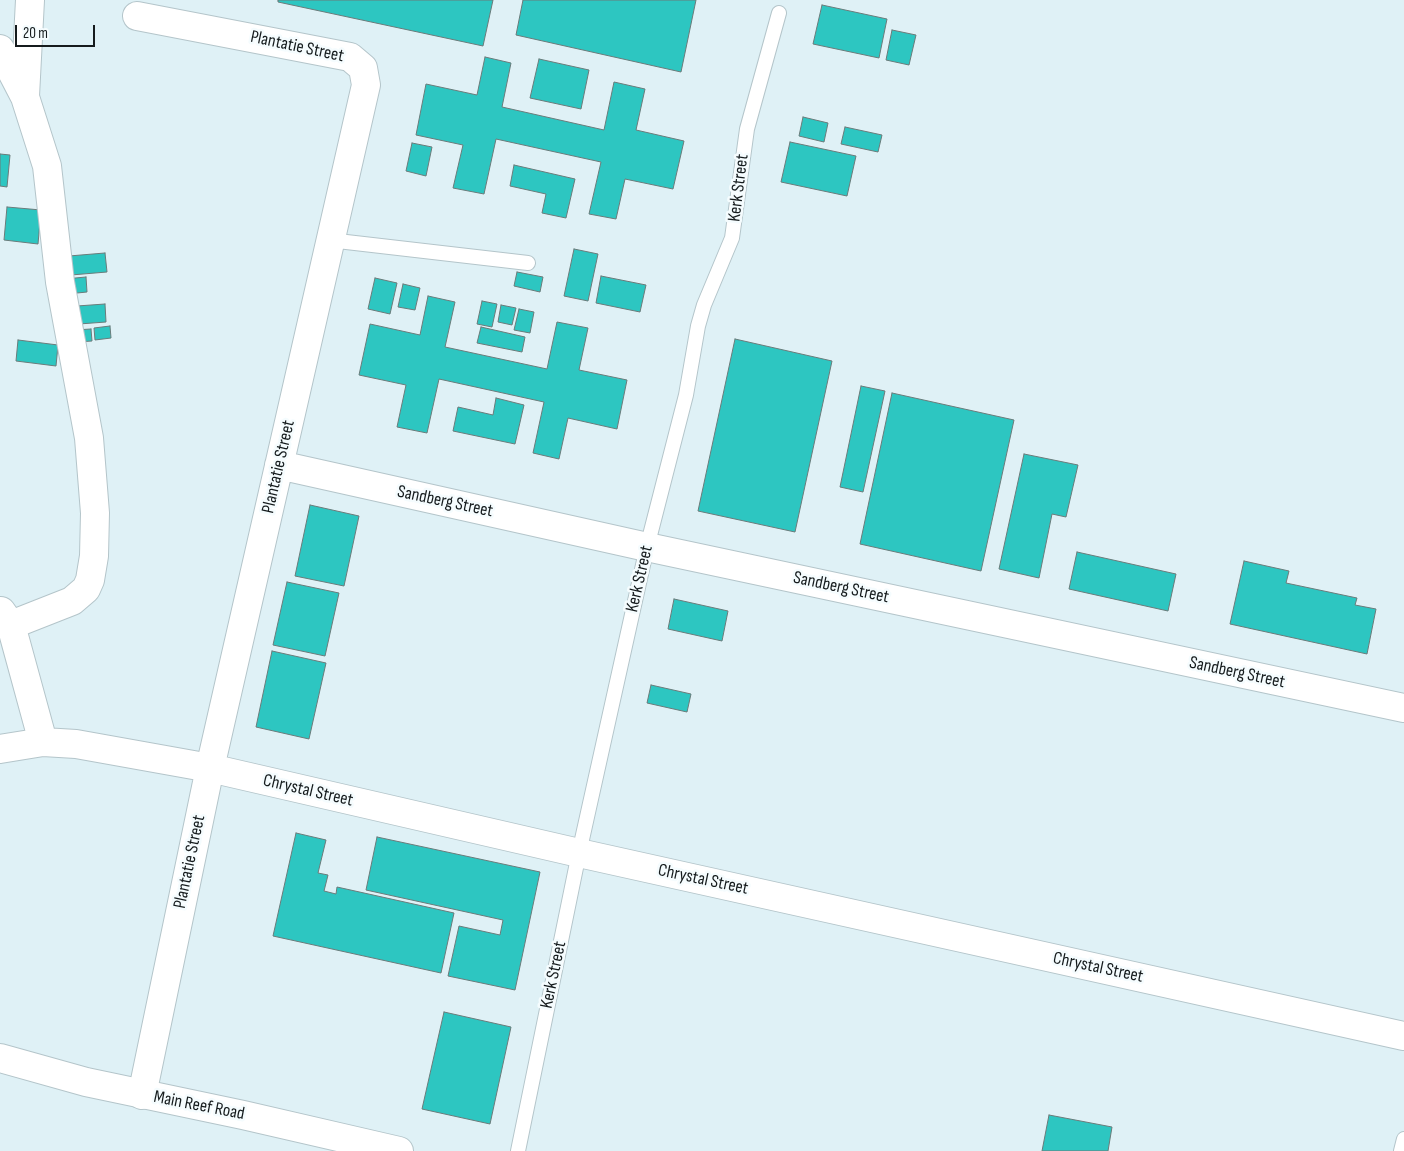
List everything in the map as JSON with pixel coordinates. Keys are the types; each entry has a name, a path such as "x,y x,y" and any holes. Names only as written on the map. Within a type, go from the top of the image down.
{"street":[{"path":"24,97 30,0"},
{"name":"Plantatie Street","path":"137,16 350,57 363,68 366,85 329,240 210,768 142,1095"},
{"path":"0,49 24,97 47,166 60,282 89,438 95,513 94,547 90,580 80,596 72,601 6,617 43,742"},
{"name":"Sandberg Street","path":"279,465 647,547 1404,708"},
{"name":"Chrystal Street","path":"0,749 43,742 84,745 210,768 579,853 1404,1036"},
{"name":"Main Reef Road","path":"0,1058 86,1082 243,1115 399,1151"}],"lane":[{"name":"Kerk Street","path":"518,1151 579,853 647,547 686,395 702,312 732,238 746,129 779,13"},
{"path":"329,240 528,263"},
{"path":"1401,1151 1404,1139"}],"building":[{"path":"278,0 493,0 483,46 278,2"},
{"path":"523,0 696,0 681,72 516,35"},
{"path":"822,5 887,19 879,58 813,44"},
{"path":"892,30 916,35 909,65 886,60"},
{"path":"485,57 511,63 502,107 604,130 614,82 645,89 636,130 684,141 673,189 625,179 616,219 589,214 601,162 496,139 484,194 453,188 463,145 416,135 426,84 477,95"},
{"path":"539,59 589,70 581,109 530,98"},
{"path":"803,117 828,123 824,142 799,136"},
{"path":"845,127 882,135 878,152 841,144"},
{"path":"790,142 856,156 847,196 781,182"},
{"path":"412,143 432,147 426,176 406,171"},
{"path":"0,154 10,155 7,187 0,186"},
{"path":"514,165 575,179 566,218 542,213 546,194 510,186"},
{"path":"7,207 41,210 38,244 4,240"},
{"path":"574,249 598,254 588,301 564,296"},
{"path":"105,253 107,272 71,275 69,256"},
{"path":"517,272 543,277 540,292 514,286"},
{"path":"601,276 646,285 640,312 596,303"},
{"path":"86,277 87,292 67,294 65,279"},
{"path":"375,278 397,283 390,314 368,309"},
{"path":"403,284 420,288 415,310 398,307"},
{"path":"428,296 455,302 445,347 547,369 557,322 588,328 579,370 627,380 617,429 568,418 559,459 533,453 544,402 439,379 427,433 397,427 406,385 359,375 370,324 420,335"},
{"path":"482,301 497,304 492,327 477,324"},
{"path":"105,304 106,322 79,324 77,306"},
{"path":"501,305 516,308 512,325 498,322"},
{"path":"519,309 534,312 530,333 514,330"},
{"path":"110,326 111,338 95,340 94,328"},
{"path":"481,327 525,337 522,352 477,343"},
{"path":"91,329 92,341 77,342 75,330"},
{"path":"735,339 832,361 795,532 698,511"},
{"path":"18,340 58,345 56,366 16,361"},
{"path":"861,386 885,391 863,492 840,487"},
{"path":"892,393 1014,420 981,571 860,544"},
{"path":"496,398 524,405 515,444 453,431 458,407 493,415"},
{"path":"1024,454 1078,465 1066,517 1052,514 1039,578 999,569"},
{"path":"310,505 359,516 344,586 295,576"},
{"path":"1077,552 1176,574 1168,611 1069,589"},
{"path":"1244,561 1289,571 1286,583 1357,598 1355,605 1376,609 1367,654 1230,624"},
{"path":"287,582 339,593 325,656 273,645"},
{"path":"674,599 728,611 722,641 668,629"},
{"path":"272,651 326,663 309,739 256,727"},
{"path":"651,685 691,694 687,712 647,703"},
{"path":"296,833 326,840 318,873 328,875 324,891 336,894 337,887 454,913 441,973 273,936"},
{"path":"377,837 540,872 515,990 448,976 459,926 500,935 503,920 366,890"},
{"path":"444,1012 511,1027 490,1124 422,1109"},
{"path":"1049,1115 1112,1127 1108,1151 1042,1151"}]}
